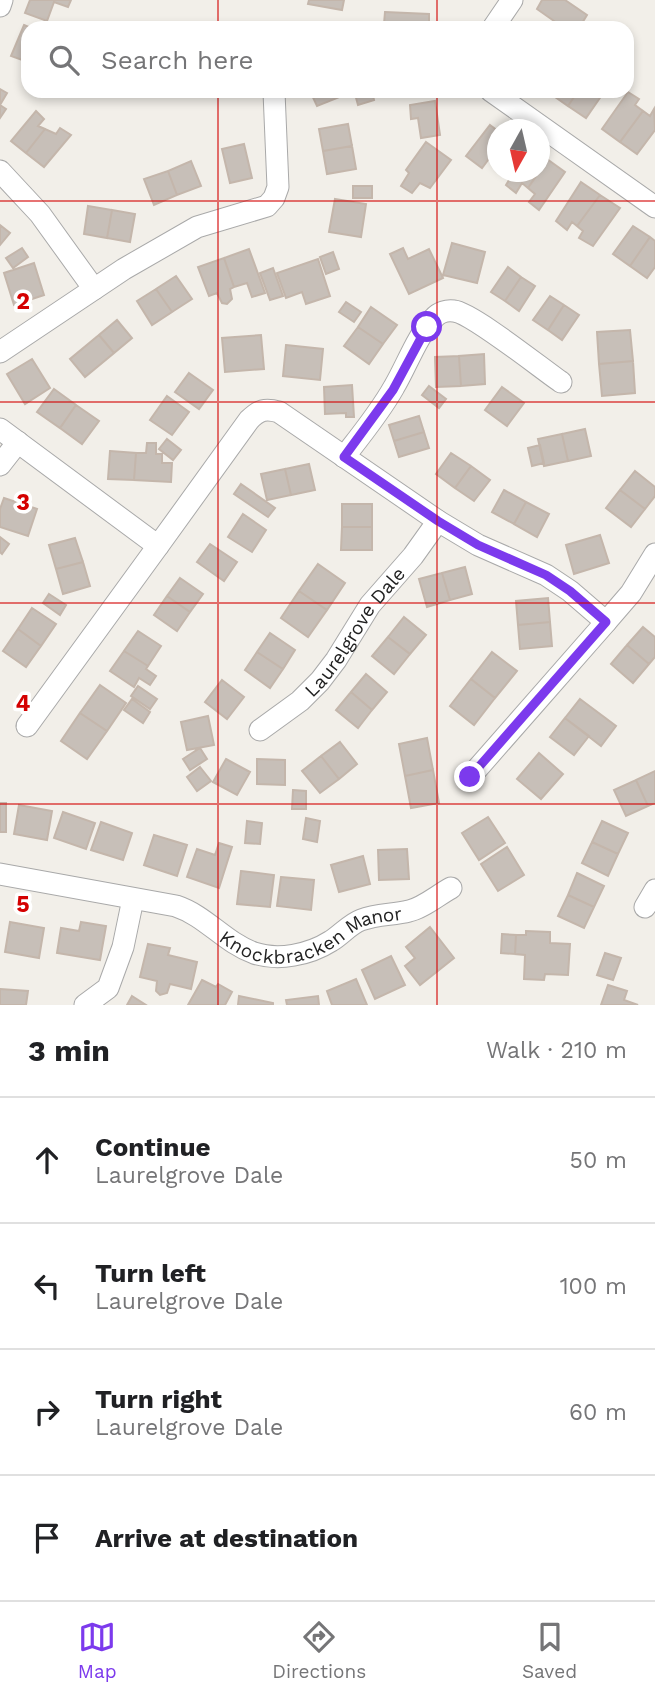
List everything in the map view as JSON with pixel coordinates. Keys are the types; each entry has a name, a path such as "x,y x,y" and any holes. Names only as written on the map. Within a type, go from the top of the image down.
{"street":[{"path":"0,6 2,0"},
{"path":"498,21 512,0"},
{"path":"0,352 94,289 197,227 267,206 278,187 274,98"},
{"path":"501,98 655,207"},
{"path":"0,171 40,214 94,289"},
{"path":"344,457 393,390 427,327 436,315 445,311 457,311 477,322 561,382"},
{"path":"27,726 249,420 257,412 268,408 279,412 438,521 478,545 546,575 570,591 606,622"},
{"path":"0,429 158,546"},
{"path":"0,465 18,442"},
{"name":"Laurelgrove Dale","path":"260,730 300,701 320,681 370,605 413,556 438,521"},
{"path":"470,777 631,593 655,554"},
{"name":"Knockbracken Manor","path":"0,874 176,906 194,912 234,943 253,953 272,957 312,951 359,921 411,911 451,888"},
{"path":"85,1005 108,988 123,947 134,899"}],"building":[{"path":"30,0 71,0 68,7 54,2 47,21 25,13"},
{"path":"309,0 344,0 342,10 308,4"},
{"path":"542,0 565,0 587,15 583,21 554,21 537,9"},
{"path":"385,12 429,14 429,21 384,21"},
{"path":"21,32 21,60 11,56"},
{"path":"0,89 7,93 0,105"},
{"path":"634,96 639,99 635,105 643,111 620,142 602,129 624,98 634,98"},
{"path":"313,98 337,98 317,106"},
{"path":"356,98 374,98 374,100 358,105"},
{"path":"557,98 573,98 568,106"},
{"path":"573,98 600,98 586,118 568,106"},
{"path":"435,101 440,135 421,138 418,118 411,119 410,105"},
{"path":"0,105 6,109 0,118"},
{"path":"654,109 655,130 637,154 620,142 643,111 650,116"},
{"path":"36,111 44,119 38,126 45,129 26,153 11,141"},
{"path":"348,124 352,146 323,151 319,129"},
{"path":"60,128 71,135 44,167 26,153 45,129 56,134"},
{"path":"487,129 487,161 482,168 466,156"},
{"path":"426,142 451,160 430,188 420,183 412,193 401,186 409,173 406,170"},
{"path":"244,144 252,178 230,183 222,149"},
{"path":"352,146 356,169 327,174 323,151"},
{"path":"191,161 201,186 177,195 168,171"},
{"path":"550,161 565,172 539,210 529,202 535,194 528,188 532,182 550,182"},
{"path":"168,171 177,195 154,205 144,179"},
{"path":"508,182 532,182 528,188 522,183 516,193 506,185"},
{"path":"581,182 600,195 577,226 572,222 567,230 556,221"},
{"path":"353,186 372,186 372,198 353,198"},
{"path":"600,195 620,208 593,246 579,238 583,231 577,226"},
{"path":"335,199 366,204 361,237 329,232"},
{"path":"88,206 112,210 107,238 84,234"},
{"path":"112,210 135,214 130,242 107,238"},
{"path":"0,225 10,233 0,245"},
{"path":"633,226 650,237 630,266 613,254"},
{"path":"650,237 655,241 655,267 647,278 630,266"},
{"path":"452,243 485,252 477,283 443,275"},
{"path":"22,248 28,257 13,268 6,258"},
{"path":"403,248 408,259 429,249 443,278 409,294 390,254"},
{"path":"249,249 265,293 252,297 247,283 234,287 224,258"},
{"path":"333,252 339,269 326,274 320,257"},
{"path":"224,258 234,287 230,289 232,299 227,304 222,303 217,293 209,296 198,267"},
{"path":"318,259 330,296 306,304 302,292 286,298 277,273"},
{"path":"34,263 44,295 14,305 4,273"},
{"path":"508,267 521,277 505,301 491,292"},
{"path":"273,268 283,296 270,300 260,273"},
{"path":"176,276 192,299 172,312 156,289"},
{"path":"521,277 535,286 519,311 505,301"},
{"path":"156,289 172,312 152,325 137,301"},
{"path":"550,296 564,305 548,330 533,320"},
{"path":"346,302 361,312 354,322 339,312"},
{"path":"564,305 579,315 562,340 548,330"},
{"path":"371,307 397,325 383,344 358,327"},
{"path":"117,320 132,338 114,353 99,335"},
{"path":"358,327 383,344 369,364 344,346"},
{"path":"630,330 633,361 599,364 597,332"},
{"path":"99,335 114,353 85,377 70,359"},
{"path":"261,335 264,369 225,372 222,338"},
{"path":"286,345 323,349 320,380 283,376"},
{"path":"484,354 485,384 461,386 459,356"},
{"path":"459,356 461,386 436,387 435,357"},
{"path":"32,359 50,388 25,404 7,374"},
{"path":"633,361 635,393 602,396 599,364"},
{"path":"189,373 213,390 199,409 175,392"},
{"path":"352,385 354,417 346,417 346,413 325,414 324,387"},
{"path":"429,386 446,399 439,408 422,395"},
{"path":"502,387 524,403 507,426 485,410"},
{"path":"54,389 76,405 60,428 37,412"},
{"path":"167,396 189,412 172,435 150,420"},
{"path":"76,405 99,421 82,444 60,428"},
{"path":"419,416 424,432 394,441 389,425"},
{"path":"585,429 591,456 568,461 562,434"},
{"path":"424,432 429,448 399,457 394,441"},
{"path":"562,434 568,461 544,466 538,439"},
{"path":"167,439 181,450 173,460 159,449"},
{"path":"147,443 156,443 156,454 162,454 162,463 172,463 171,482 134,480 136,453 146,453"},
{"path":"540,445 544,463 532,466 528,448"},
{"path":"110,451 136,453 134,480 108,479"},
{"path":"451,453 471,466 455,488 436,474"},
{"path":"309,464 315,490 291,495 285,469"},
{"path":"471,466 490,480 474,501 455,488"},
{"path":"285,469 291,495 267,500 261,474"},
{"path":"635,471 655,487 655,496 645,509 620,490"},
{"path":"241,484 275,508 268,517 234,494"},
{"path":"504,490 526,502 514,524 492,512"},
{"path":"620,490 645,509 631,527 606,508"},
{"path":"4,498 37,509 28,536 0,527 0,509"},
{"path":"526,502 549,514 537,537 514,524"},
{"path":"342,504 372,504 372,527 342,527"},
{"path":"243,514 266,530 252,552 228,537"},
{"path":"342,527 372,527 372,550 341,550"},
{"path":"600,535 609,563 574,574 566,545"},
{"path":"0,537 9,544 2,554 0,552"},
{"path":"75,538 83,562 56,569 49,545"},
{"path":"210,544 237,562 224,581 197,562"},
{"path":"83,562 90,586 63,594 56,569"},
{"path":"318,564 345,583 327,610 299,591"},
{"path":"465,567 472,594 450,600 442,573"},
{"path":"442,573 450,600 427,607 419,579"},
{"path":"180,578 203,594 190,612 167,596"},
{"path":"299,591 327,610 308,637 281,618"},
{"path":"49,594 66,605 60,615 43,603"},
{"path":"167,596 190,612 177,631 154,615"},
{"path":"548,598 550,622 518,625 516,601"},
{"path":"32,608 56,624 41,646 18,629"},
{"path":"404,617 426,635 410,654 388,637"},
{"path":"550,622 552,646 520,649 518,625"},
{"path":"643,627 655,637 655,657 649,664 627,645"},
{"path":"18,629 41,646 26,667 3,651"},
{"path":"138,631 161,646 148,666 124,651"},
{"path":"270,633 295,650 283,669 257,652"},
{"path":"388,637 410,654 394,674 372,656"},
{"path":"627,645 649,664 633,683 611,664"},
{"path":"124,651 148,666 146,669 156,676 150,685 139,678 134,687 110,671"},
{"path":"257,652 283,669 270,688 245,670"},
{"path":"492,652 517,671 495,698 471,679"},
{"path":"366,674 387,692 372,710 351,692"},
{"path":"471,679 495,698 474,725 450,706"},
{"path":"222,680 244,697 227,719 205,702"},
{"path":"100,685 126,703 107,731 80,713"},
{"path":"138,686 157,699 150,709 131,696"},
{"path":"351,692 372,710 358,728 336,710"},
{"path":"132,699 150,712 143,723 124,710"},
{"path":"580,699 616,726 601,746 565,718"},
{"path":"80,713 107,731 87,759 61,741"},
{"path":"208,716 214,745 187,750 181,722"},
{"path":"565,718 589,736 574,755 550,737"},
{"path":"427,738 433,770 405,776 399,744"},
{"path":"340,742 357,764 339,779 321,756"},
{"path":"200,748 207,759 190,770 183,759"},
{"path":"539,753 563,774 541,799 517,779"},
{"path":"321,756 339,779 320,793 302,771"},
{"path":"226,759 250,772 237,795 213,782"},
{"path":"257,759 285,760 285,785 257,784"},
{"path":"200,767 211,781 197,791 187,777"},
{"path":"433,770 439,803 411,808 405,776"},
{"path":"655,771 655,803 648,806 636,780"},
{"path":"636,780 648,806 626,816 614,790"},
{"path":"293,790 306,791 306,809 292,809"},
{"path":"0,803 6,803 6,832 0,832"},
{"path":"19,805 52,811 47,840 14,834"},
{"path":"63,812 95,823 86,849 54,838"},
{"path":"488,817 505,843 479,860 462,833"},
{"path":"306,818 320,821 317,842 303,839"},
{"path":"247,821 262,823 260,844 245,843"},
{"path":"602,821 628,833 618,854 592,842"},
{"path":"101,822 132,833 123,860 91,850"},
{"path":"154,835 187,845 177,876 144,865"},
{"path":"592,842 618,854 608,876 582,863"},
{"path":"219,843 232,847 219,888 187,877 197,849 215,855"},
{"path":"507,847 524,875 498,891 481,864"},
{"path":"407,849 409,879 379,880 378,850"},
{"path":"363,856 370,884 339,892 331,865"},
{"path":"241,871 274,875 270,907 237,904"},
{"path":"577,873 604,886 594,907 568,895"},
{"path":"281,877 314,880 311,910 277,906"},
{"path":"568,895 594,907 584,928 558,916"},
{"path":"10,922 44,928 39,958 5,952"},
{"path":"81,922 106,926 100,960 57,953 61,928 79,931"},
{"path":"430,927 454,958 420,985 405,966 415,958 406,947"},
{"path":"526,931 550,932 550,943 570,944 568,975 545,974 544,980 524,979 525,955 515,954 516,935 526,935"},
{"path":"502,934 516,935 515,954 501,953"},
{"path":"148,944 170,948 168,955 197,962 191,989 170,984 167,993 160,995 156,991 157,981 140,977"},
{"path":"605,953 621,958 613,980 597,975"},
{"path":"391,956 405,985 375,999 362,970"},
{"path":"356,979 367,1005 332,1005 327,991"},
{"path":"202,980 216,987 218,984 232,992 225,1005 188,1005"},
{"path":"608,985 627,991 624,1000 638,1005 601,1005"},
{"path":"0,989 28,991 26,1005 0,1005"},
{"path":"132,996 146,1005 127,1005"},
{"path":"239,996 273,1003 273,1005 238,1005"},
{"path":"318,996 319,1005 287,1005 286,1000"}],"route":[{"path":"427,327 393,390 344,457 478,545 546,575 570,591 606,622 470,777"}]}
